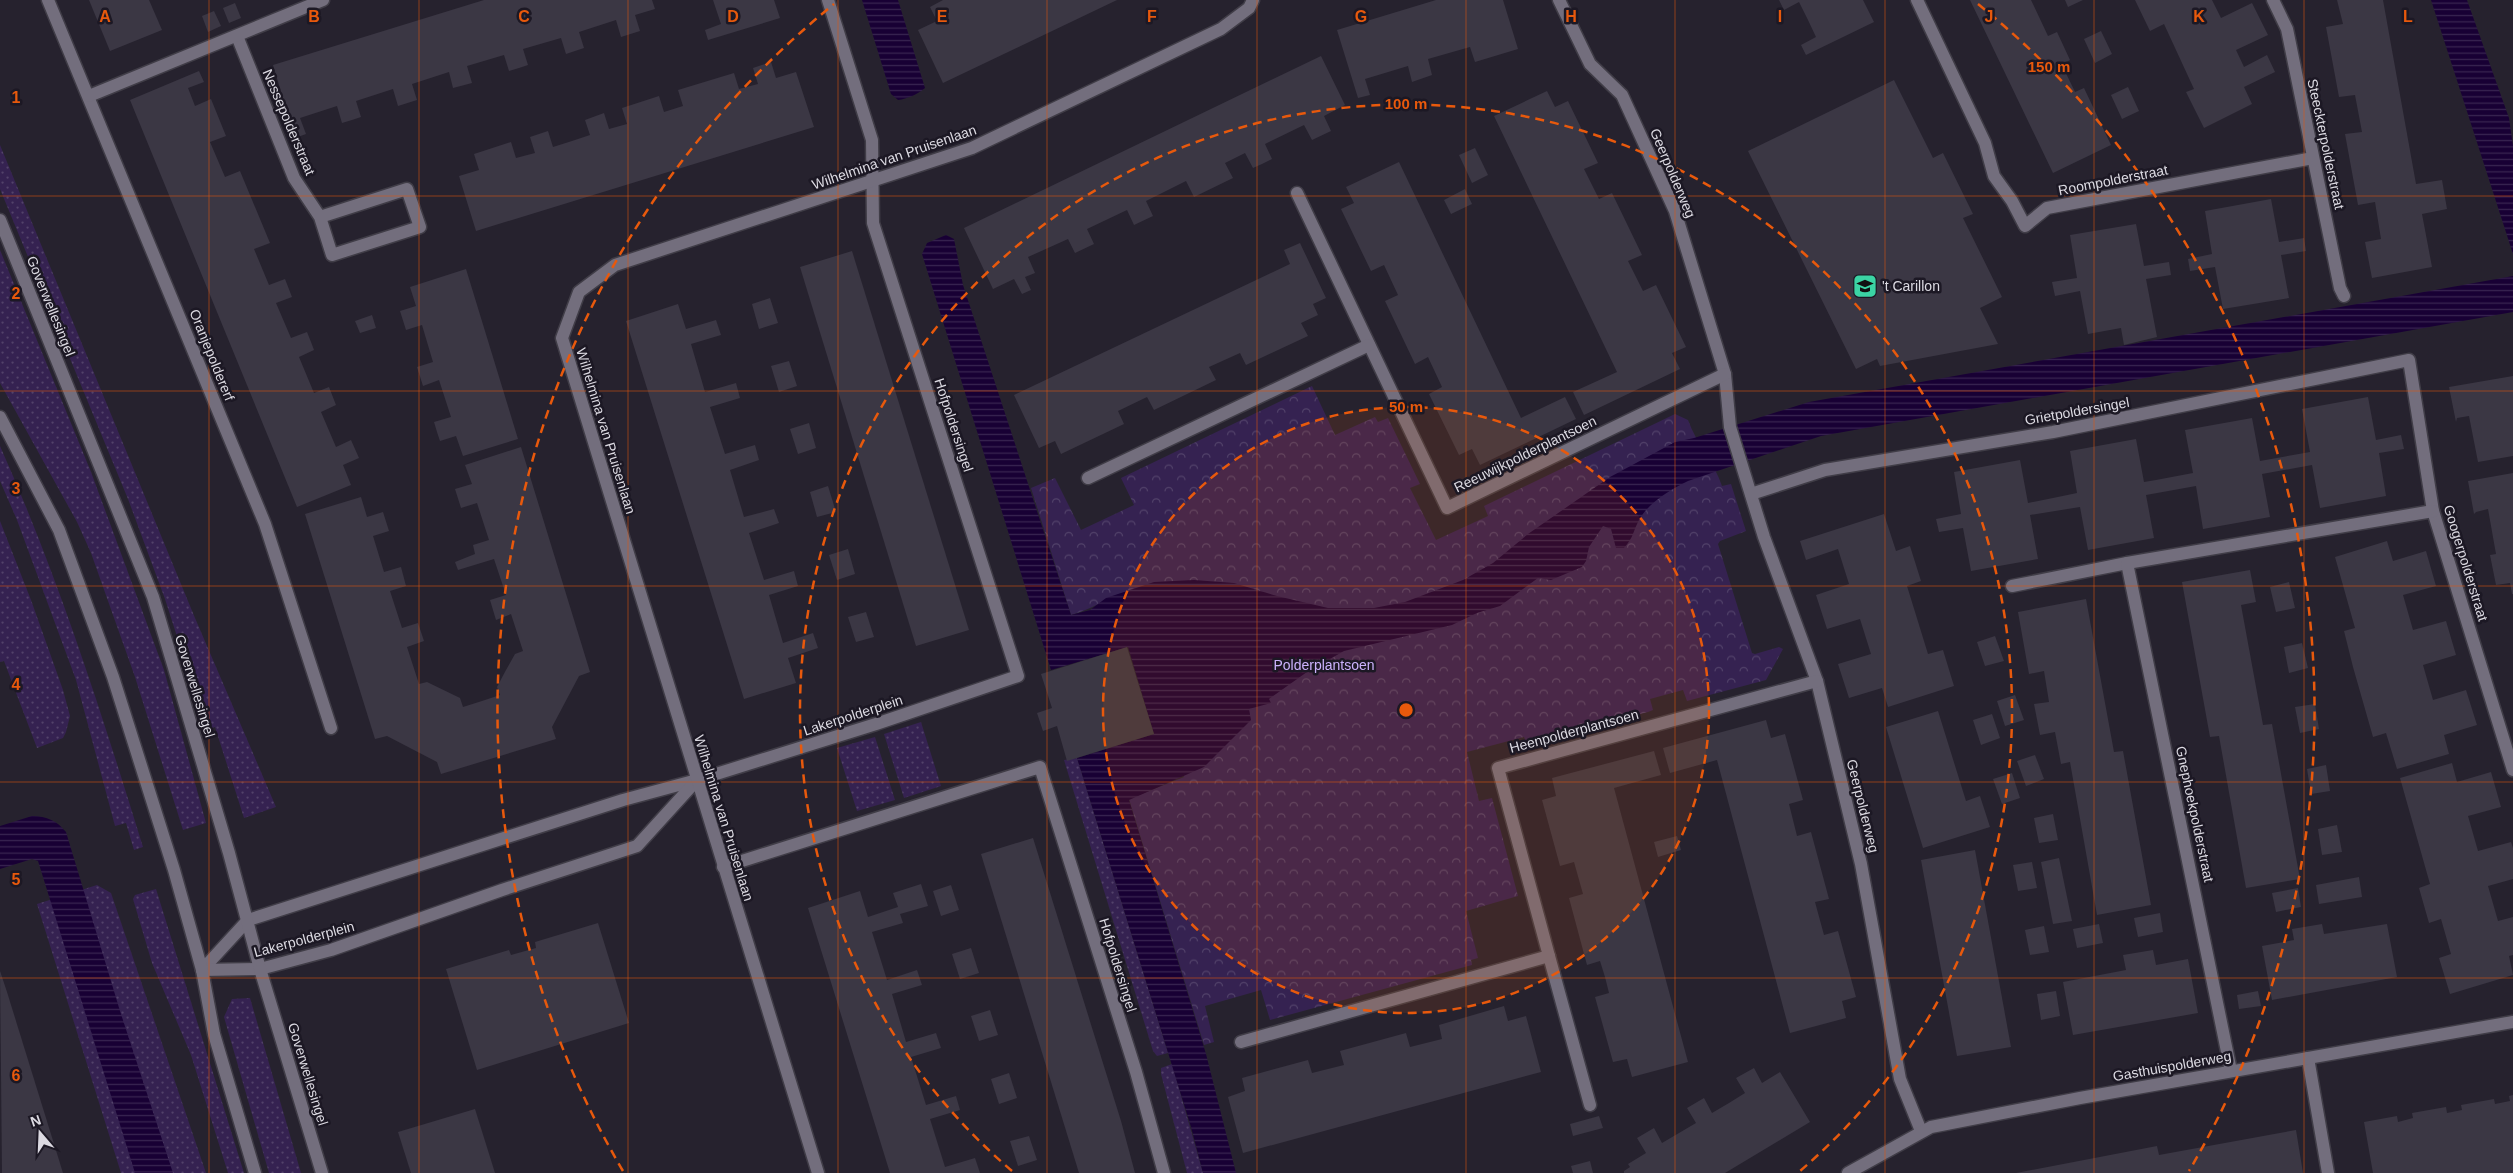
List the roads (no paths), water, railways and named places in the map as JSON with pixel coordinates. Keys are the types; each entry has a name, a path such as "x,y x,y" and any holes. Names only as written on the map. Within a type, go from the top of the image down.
{"street":[{"name":"Oranjepoldererf","path":"48,0 265,524 331,728"},
{"path":"89,96 323,0"},
{"name":"Hofpoldersingel","path":"828,0 872,140 873,223 1018,676"},
{"name":"Wilhelmina van Pruisenlaan","path":"818,1173 562,338 578,292 615,265 972,148 1222,29 1250,8 1253,0"},
{"name":"Geerpolderweg","path":"1559,0 1590,64 1622,95 1675,211 1725,374 1730,427 1764,536 1817,681 1861,864 1903,1092 1920,1131"},
{"name":"Roompolderstraat","path":"1917,0 1985,143 1994,176 2012,201 2025,226 2047,208 2313,158"},
{"name":"Steeckterpolderstraat","path":"2273,0 2287,29 2340,288 2344,296"},
{"name":"Nessepolderstraat","path":"237,36 294,178 320,217 332,255 420,227 407,189 320,217"},
{"name":"Reeuwijkpolderplantsoen","path":"1297,193 1447,508 1725,374"},
{"name":"Goverwellesingel","path":"0,220 153,597 248,920 260,969 322,1173"},
{"path":"1088,478 1369,345"},
{"name":"Grietpoldersingel","path":"1751,494 1825,470 2053,432 2410,360"},
{"name":"Googerpolderstraat","path":"2410,360 2433,511 2513,770"},
{"path":"0,417 59,530 113,677 174,870 202,970 214,1034 255,1173"},
{"path":"2012,586 2127,563 2433,511"},
{"name":"Gnephoekpolderstraat","path":"2127,563 2231,1071"},
{"name":"Lakerpolderplein","path":"202,970 248,920 623,800 697,780 876,724 1018,676"},
{"name":"Heenpolderplantsoen","path":"1590,1105 1498,768 1817,681"},
{"name":"Hofpoldersingel","path":"723,867 1040,767 1136,1072 1164,1173"},
{"name":"Lakerpolderplein","path":"202,970 260,969 331,950 502,890 637,846 697,780"},
{"path":"1241,1042 1548,956"},
{"name":"Gasthuispolderweg","path":"1848,1173 1920,1131 1942,1124 2513,1022"},
{"path":"2308,1058 2328,1173"}],"place":[{"name":"'t Carillon","path":"1865,286"}],"park label":[{"name":"Polderplantsoen","path":"1324,665"}]}
